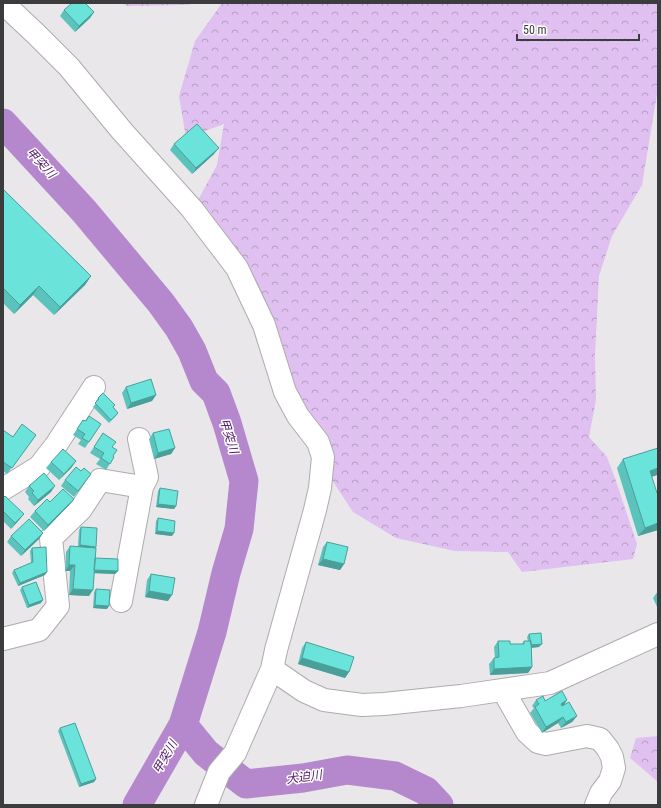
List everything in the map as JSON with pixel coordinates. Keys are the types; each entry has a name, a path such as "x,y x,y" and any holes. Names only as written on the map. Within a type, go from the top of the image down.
{"street":[{"path":"3,3 69,67 122,131 192,209 237,268 264,325 285,392 298,416 318,442 323,457 320,488 315,510 272,669 235,753 219,772 206,805"},
{"path":"3,489 39,466 56,445 94,387"},
{"path":"121,600 142,487 147,477 139,439"},
{"path":"3,639 39,630 58,606 51,538 81,509 100,480 142,487"},
{"path":"272,669 304,691 324,700 362,705 461,696 550,683 658,634"},
{"path":"503,690 527,732 538,742 546,744 587,736 600,739 612,757 614,768 610,781 601,793 596,805"}],"green space":[{"path":"122,3 202,3 127,6"},
{"path":"222,3 658,3 658,88 642,185 612,236 599,276 595,355 596,400 589,437 607,457 615,478 637,544 633,559 522,572 508,552 455,551 396,538 353,512 330,477 297,395 282,346 258,290 223,230 197,202 217,165 224,124 186,138 179,96 195,41"},
{"path":"658,736 658,782 630,758 636,738"}],"building":[{"path":"72,3 85,3 94,12 79,26 64,10"},
{"path":"197,124 219,148 196,168 174,144"},
{"path":"3,189 91,276 60,307 39,286 20,305 3,288"},
{"path":"151,379 156,395 131,403 126,387"},
{"path":"103,393 115,405 113,407 118,413 111,420 95,403"},
{"path":"89,416 101,424 89,442 82,438 85,434 77,429 83,420 86,421"},
{"path":"22,424 36,435 12,468 3,462 3,430 13,437"},
{"path":"169,429 175,448 158,453 153,433"},
{"path":"103,433 116,442 112,447 117,450 110,464 101,458 104,453 94,447"},
{"path":"658,448 658,468 650,471 657,493 658,492 658,523 645,528 623,459"},
{"path":"63,449 76,461 64,474 51,462"},
{"path":"76,467 81,471 84,468 91,474 78,491 65,480"},
{"path":"44,473 55,486 38,500 32,493 34,491 29,486"},
{"path":"160,488 178,491 176,506 158,504"},
{"path":"63,489 74,499 48,525 35,511 47,499 50,502"},
{"path":"5,496 24,514 15,523 4,512 3,513 3,498"},
{"path":"158,518 175,521 174,533 157,531"},
{"path":"29,519 43,533 25,550 11,536"},
{"path":"81,527 97,528 96,547 80,545"},
{"path":"327,542 348,547 344,564 323,559"},
{"path":"70,546 96,548 93,590 73,589 75,565 69,565"},
{"path":"46,547 47,572 20,583 14,570 33,562 32,548"},
{"path":"95,558 118,559 118,571 94,570"},
{"path":"151,574 175,578 172,595 149,591"},
{"path":"36,582 43,600 29,605 22,587"},
{"path":"96,589 110,590 109,606 95,605"},
{"path":"541,633 542,644 531,645 529,634"},
{"path":"498,641 510,641 510,644 524,644 524,641 531,641 532,667 494,669 494,658 499,657"},
{"path":"306,642 354,657 349,672 302,658"},
{"path":"562,691 567,700 561,704 562,706 569,702 577,716 566,722 563,717 546,727 535,707 539,704 536,700 543,696 545,701"},
{"path":"75,723 96,779 81,784 60,728"}],"waterway":[{"name":"甲突川","path":"3,123 84,211 161,303 179,328 192,351 204,381 216,393 227,423 244,481 239,529 226,573 212,632 183,725 137,805"},
{"name":"犬迫川","path":"183,725 206,753 246,784 303,778 347,770 395,776 426,791 439,805"}]}
